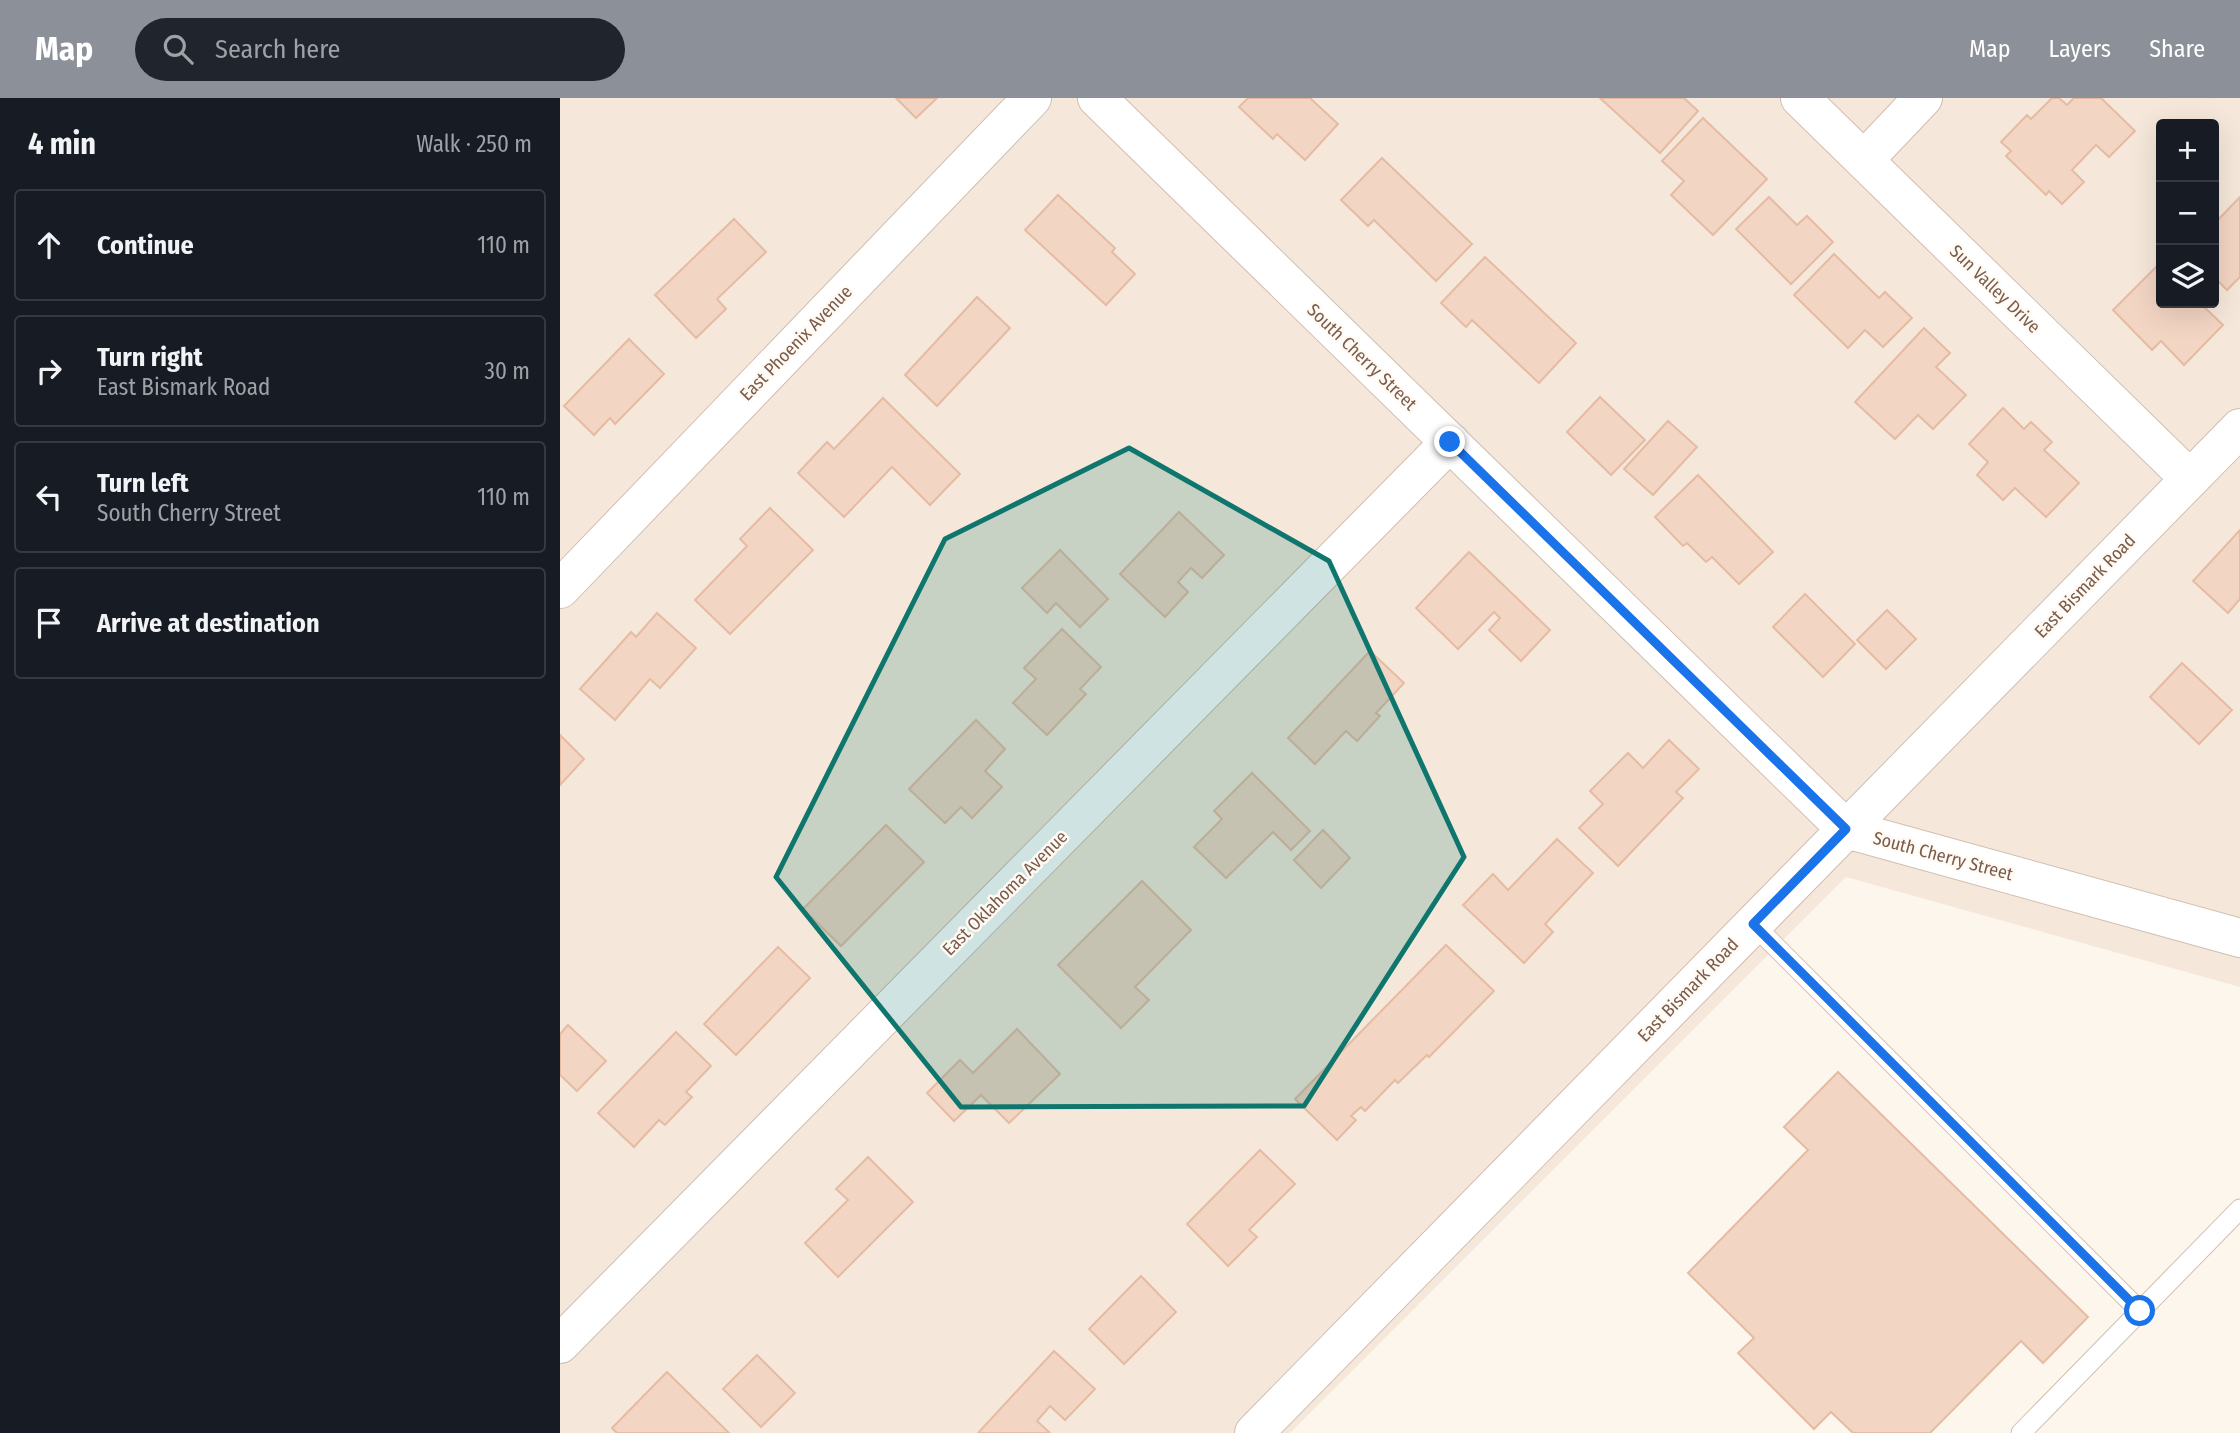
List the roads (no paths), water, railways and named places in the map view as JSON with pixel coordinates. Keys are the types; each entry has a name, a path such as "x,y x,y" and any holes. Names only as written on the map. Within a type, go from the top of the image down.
{"street":[{"name":"East Phoenix Avenue","path":"560,589 1032,98"},
{"name":"South Cherry Street","path":"1097,98 1846,829 2240,938"},
{"name":"Sun Valley Drive","path":"1800,98 2190,479"},
{"path":"1864,160 1923,98"},
{"name":"East Bismark Road","path":"1254,1433 2240,428"},
{"name":"East Oklahoma Avenue","path":"560,1344 1450,442"}],"lane":[{"path":"1753,924 2140,1311"},
{"path":"2021,1433 2240,1209"}]}
